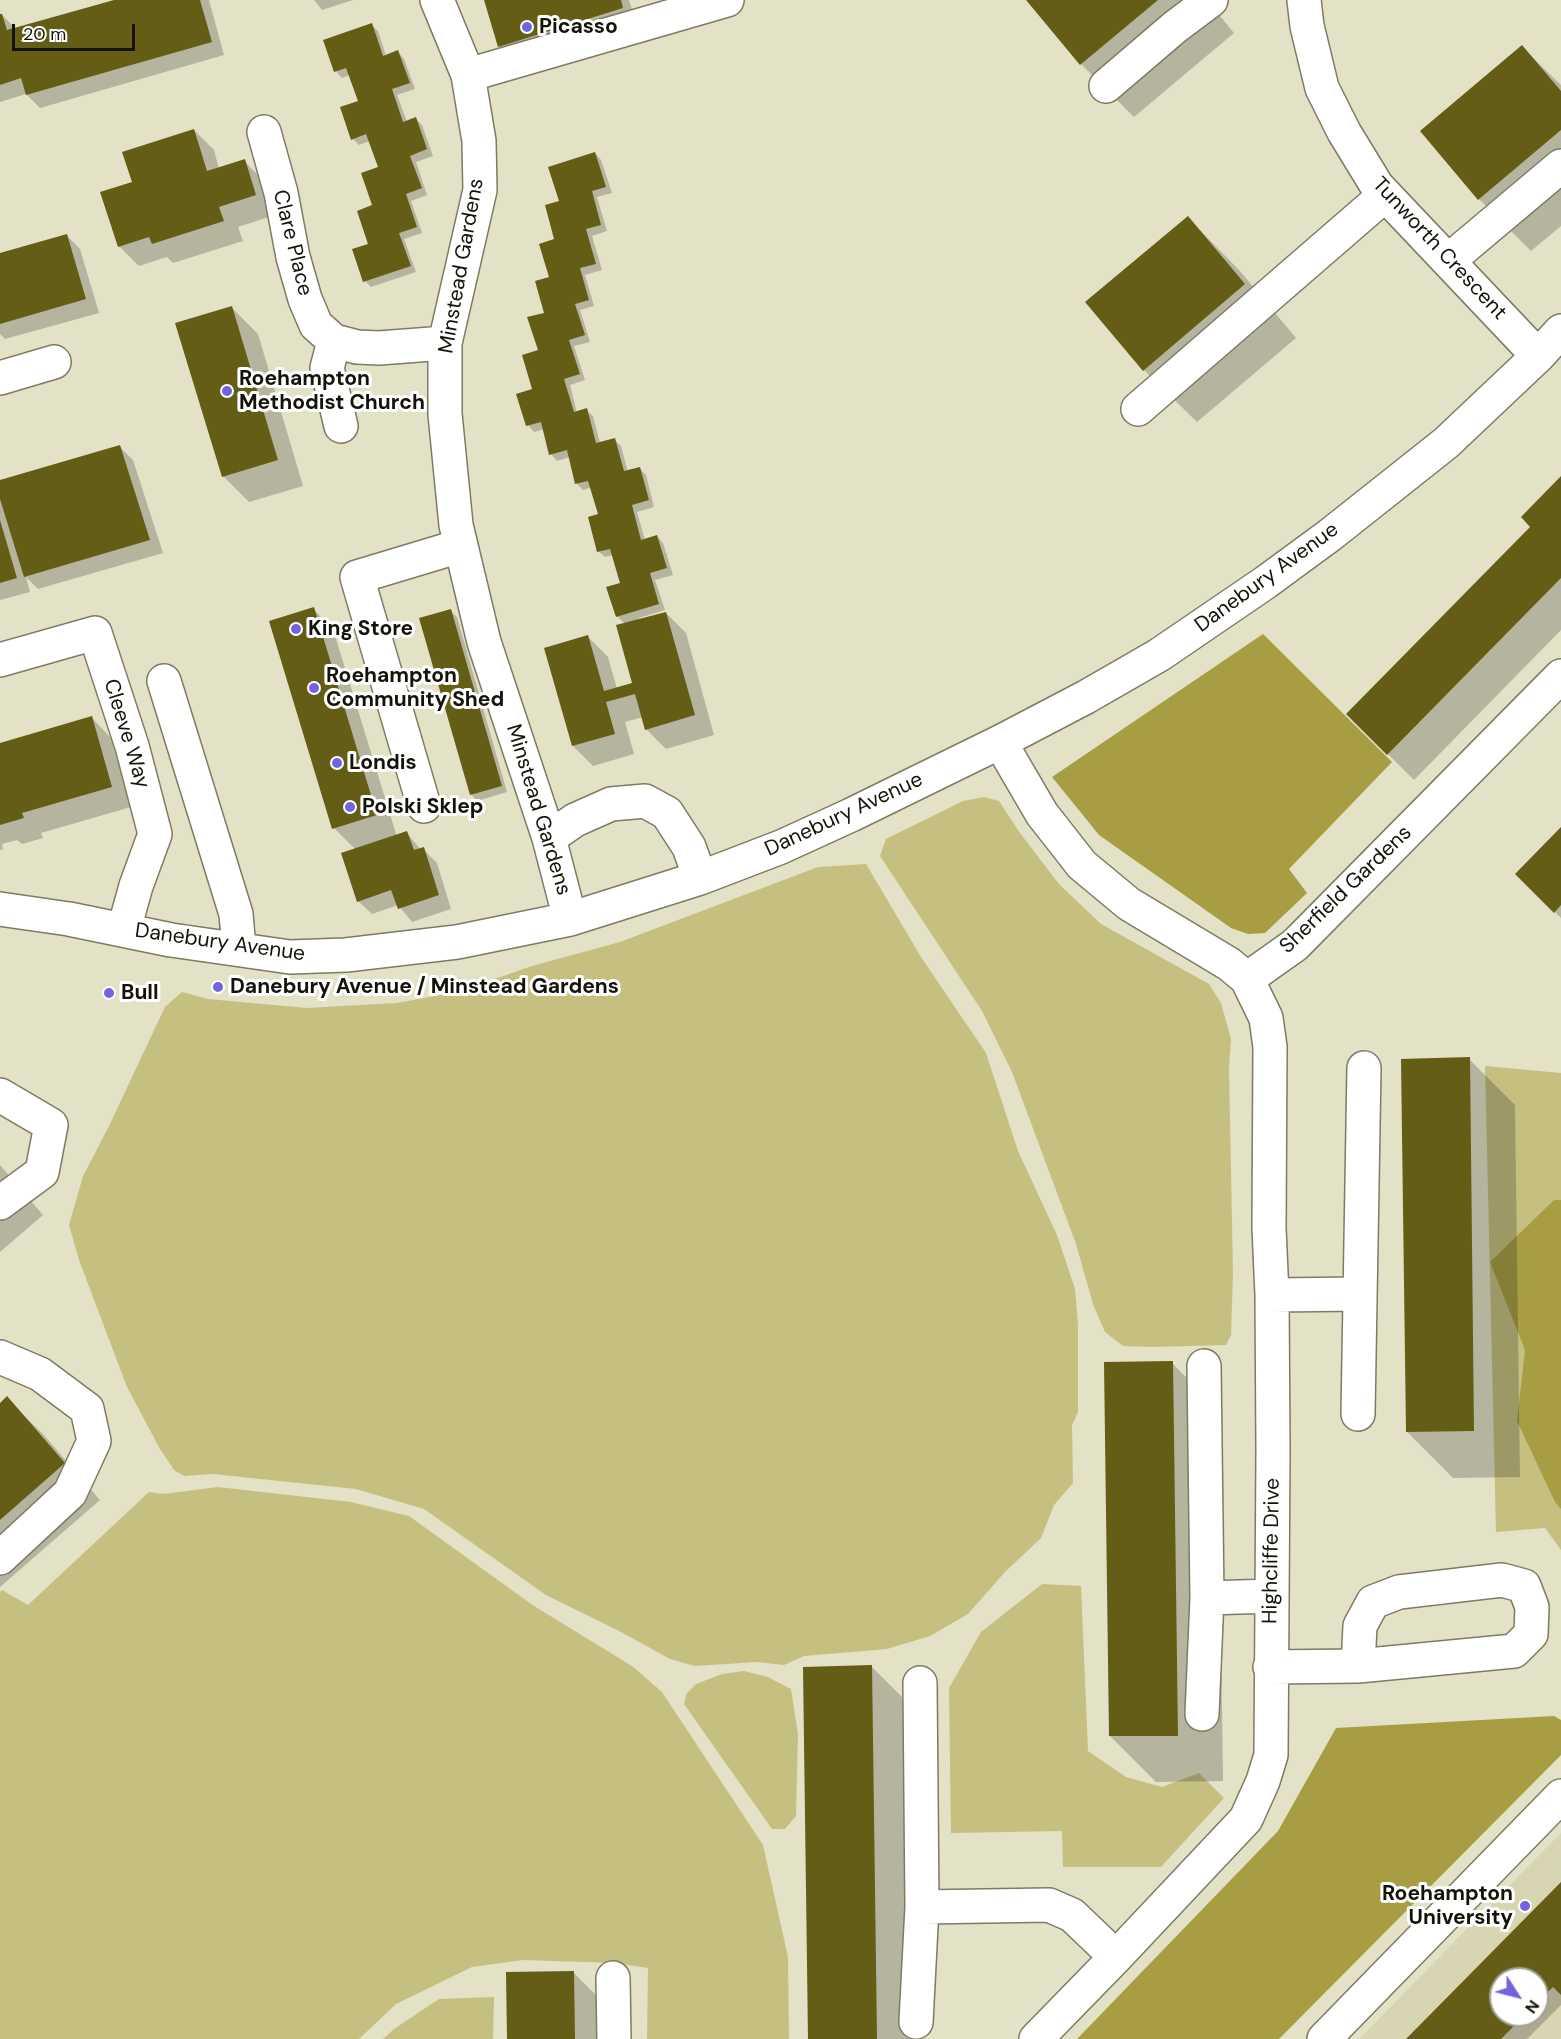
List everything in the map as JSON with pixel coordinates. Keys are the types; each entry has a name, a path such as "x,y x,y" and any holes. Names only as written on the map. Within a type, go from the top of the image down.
{"street":[{"name":"Minstead Gardens","path":"437,0 468,75 479,141 480,190 446,343 445,414 456,525 484,642 549,838 570,919"},
{"path":"468,75 727,0"},
{"path":"1106,86 1175,27 1211,0"},
{"name":"Tunworth Crescent","path":"1304,0 1307,26 1322,88 1349,141 1377,186 1538,356"},
{"name":"Clare Place","path":"264,132 281,193 293,256 305,299 316,324 334,341"},
{"path":"1448,261 1561,166"},
{"path":"1138,409 1385,195"},
{"name":"Danebury Avenue","path":"0,909 69,918 171,940 290,957 367,954 457,942 570,919 700,878 781,847 1000,742 1086,697 1159,655 1330,535 1446,443 1538,356 1561,331"},
{"path":"341,426 327,368 334,341 357,347 379,348 446,343"},
{"path":"0,378 54,362"},
{"path":"424,806 357,577 460,546"},
{"name":"Cleeve Way","path":"0,660 95,633 132,746 155,834 135,886 124,929"},
{"name":"Sherfield Gardens","path":"1247,979 1295,945 1561,676"},
{"path":"164,681 236,914 239,949"},
{"path":"1000,742 1042,814 1082,865 1129,904 1229,964 1247,979"},
{"path":"549,838 575,820 611,804 645,801 667,813 689,847 700,878"},
{"name":"Highcliffe Drive","path":"1036,2039 1246,1819 1263,1781 1271,1755 1272,1295 1269,1228 1269,1047 1266,1018 1247,979"},
{"path":"1358,1414 1364,1068"},
{"path":"0,1095 51,1125 42,1172 0,1203"},
{"path":"1272,1295 1360,1294"},
{"path":"0,1357 40,1374 87,1409 94,1441 70,1493 0,1558"},
{"path":"1202,1714 1207,1598 1204,1366"},
{"path":"1270,1667 1358,1666 1514,1651 1531,1634 1532,1607 1524,1586 1502,1580 1400,1592 1373,1602 1360,1626 1358,1666"},
{"path":"1207,1598 1271,1596"},
{"path":"916,2022 922,1907 920,1683"},
{"path":"1324,2039 1561,1796"},
{"path":"922,1907 1049,1905 1072,1915 1116,1957"},
{"path":"613,1978 614,2039"}],"shaded area":[{"path":"1263,634 1392,762 1289,869 1307,893 1265,933 1248,934 1231,928 1099,835 1052,777"},
{"path":"984,797 999,801 1059,884 1101,924 1209,984 1221,1003 1231,1039 1229,1067 1233,1274 1231,1335 1226,1345 1123,1346 1105,1332 1093,1304 1076,1244 1012,1072 982,1011 880,856 886,839 963,801"},
{"path":"866,864 921,957 986,1053 1018,1151 1057,1235 1075,1289 1078,1326 1078,1412 1072,1425 1073,1483 1054,1505 1041,1538 1005,1572 968,1614 930,1636 887,1649 804,1656 784,1665 757,1662 695,1666 670,1659 546,1595 424,1509 356,1489 213,1474 184,1476 174,1470 160,1449 127,1387 79,1260 69,1225 83,1176 165,1007 182,992 208,999 307,1008 397,1003 457,992 532,966 620,942 818,867"},
{"path":"1485,1066 1561,1073 1561,1550 1545,1528 1496,1532"},
{"path":"1554,1200 1561,1200 1561,1509 1555,1502 1517,1421 1525,1350 1490,1262"},
{"path":"218,1487 351,1502 409,1516 534,1606 632,1666 662,1692 763,1845 788,1957 789,2039 647,2039 648,1968 615,1963 523,1960 472,1967 396,2004 359,2039 0,2039 0,1592 2,1590 28,1605 149,1492 163,1494"},
{"path":"1042,1584 1081,1586 1088,1751 1126,1777 1162,1787 1199,1773 1224,1798 1161,1867 1063,1867 1062,1831 951,1833 949,1688 981,1632"},
{"path":"744,1671 768,1677 791,1689 798,1734 796,1816 785,1829 772,1829 684,1704 687,1693 696,1684 722,1674"},
{"path":"1554,1716 1561,1720 1561,1755 1279,2039 1077,2039 1278,1831 1336,1728"},
{"name":"Roehampton University","path":"1561,1833 1561,2039 1359,2039"},
{"path":"494,1997 493,2039 383,2039 439,1999"}],"building":[{"path":"114,0 200,0 212,42 26,95 21,78 0,85 0,14 2,14 7,30"},
{"name":"Picasso","path":"484,0 621,0 623,8 498,47"},
{"path":"1026,0 1158,0 1080,65"},
{"path":"372,23 383,56 398,50 410,83 392,89 403,122 416,117 427,149 410,156 422,188 406,194 417,227 399,233 411,266 363,282 352,249 368,244 357,211 372,205 361,173 378,167 366,134 351,140 340,107 358,101 346,68 334,72 323,40"},
{"path":"1522,45 1561,91 1561,130 1478,200 1420,131"},
{"path":"194,129 207,171 245,159 256,195 219,207 224,221 152,244 149,237 118,247 100,192 132,182 122,152"},
{"path":"595,152 606,187 592,191 601,225 586,229 596,264 580,268 589,300 575,304 585,335 569,340 580,374 564,379 574,412 587,408 596,443 615,438 624,471 640,467 649,500 632,505 641,540 657,535 667,568 650,573 659,604 616,617 606,587 620,583 610,549 597,552 588,517 598,514 588,481 575,484 567,450 549,455 541,422 526,426 516,394 532,389 522,355 538,350 527,317 544,313 535,281 549,277 539,244 554,239 545,205 559,201 548,167"},
{"path":"1188,216 1245,284 1143,371 1085,302"},
{"path":"67,234 86,299 0,324 0,253"},
{"name":"Roehampton Methodist Church","path":"232,306 278,460 222,477 175,323"},
{"path":"120,445 150,540 24,577 0,499 0,480"},
{"path":"1561,476 1561,578 1387,755 1346,714 1530,527 1521,517"},
{"path":"0,520 17,578 0,583"},
{"path":"314,607 377,815 332,829 269,621"},
{"path":"451,609 502,786 470,795 419,618"},
{"path":"666,612 695,715 645,730 635,694 606,702 615,734 572,746 544,648 588,635 604,691 632,683 616,625"},
{"path":"92,716 112,787 22,813 24,818 0,825 0,743"},
{"path":"1561,827 1561,905 1554,913 1515,874"},
{"path":"407,831 414,850 424,847 439,895 398,909 391,890 357,902 341,853"},
{"path":"1470,1057 1474,1431 1406,1432 1401,1059"},
{"path":"1173,1361 1178,1736 1109,1736 1104,1362"},
{"path":"7,1396 65,1463 0,1520 0,1403"},
{"path":"872,1665 877,2039 808,2039 803,1667"},
{"path":"1561,1882 1561,1995 1553,1987 1549,1991 1549,1967 1489,1967 1489,2027 1513,2027 1501,2039 1406,2039"},
{"path":"574,1971 575,2039 507,2039 506,1972"}],"place":[{"name":"Picasso","path":"527,27"},
{"name":"Roehampton Methodist Church","path":"227,391"},
{"name":"King Store","path":"296,629"},
{"name":"Roehampton Community Shed","path":"314,688"},
{"name":"Londis","path":"337,763"},
{"name":"Polski Sklep","path":"350,807"},
{"name":"Danebury Avenue / Minstead Gardens","path":"218,987"},
{"name":"Bull","path":"109,993"},
{"name":"Roehampton University","path":"1525,1906"}]}
